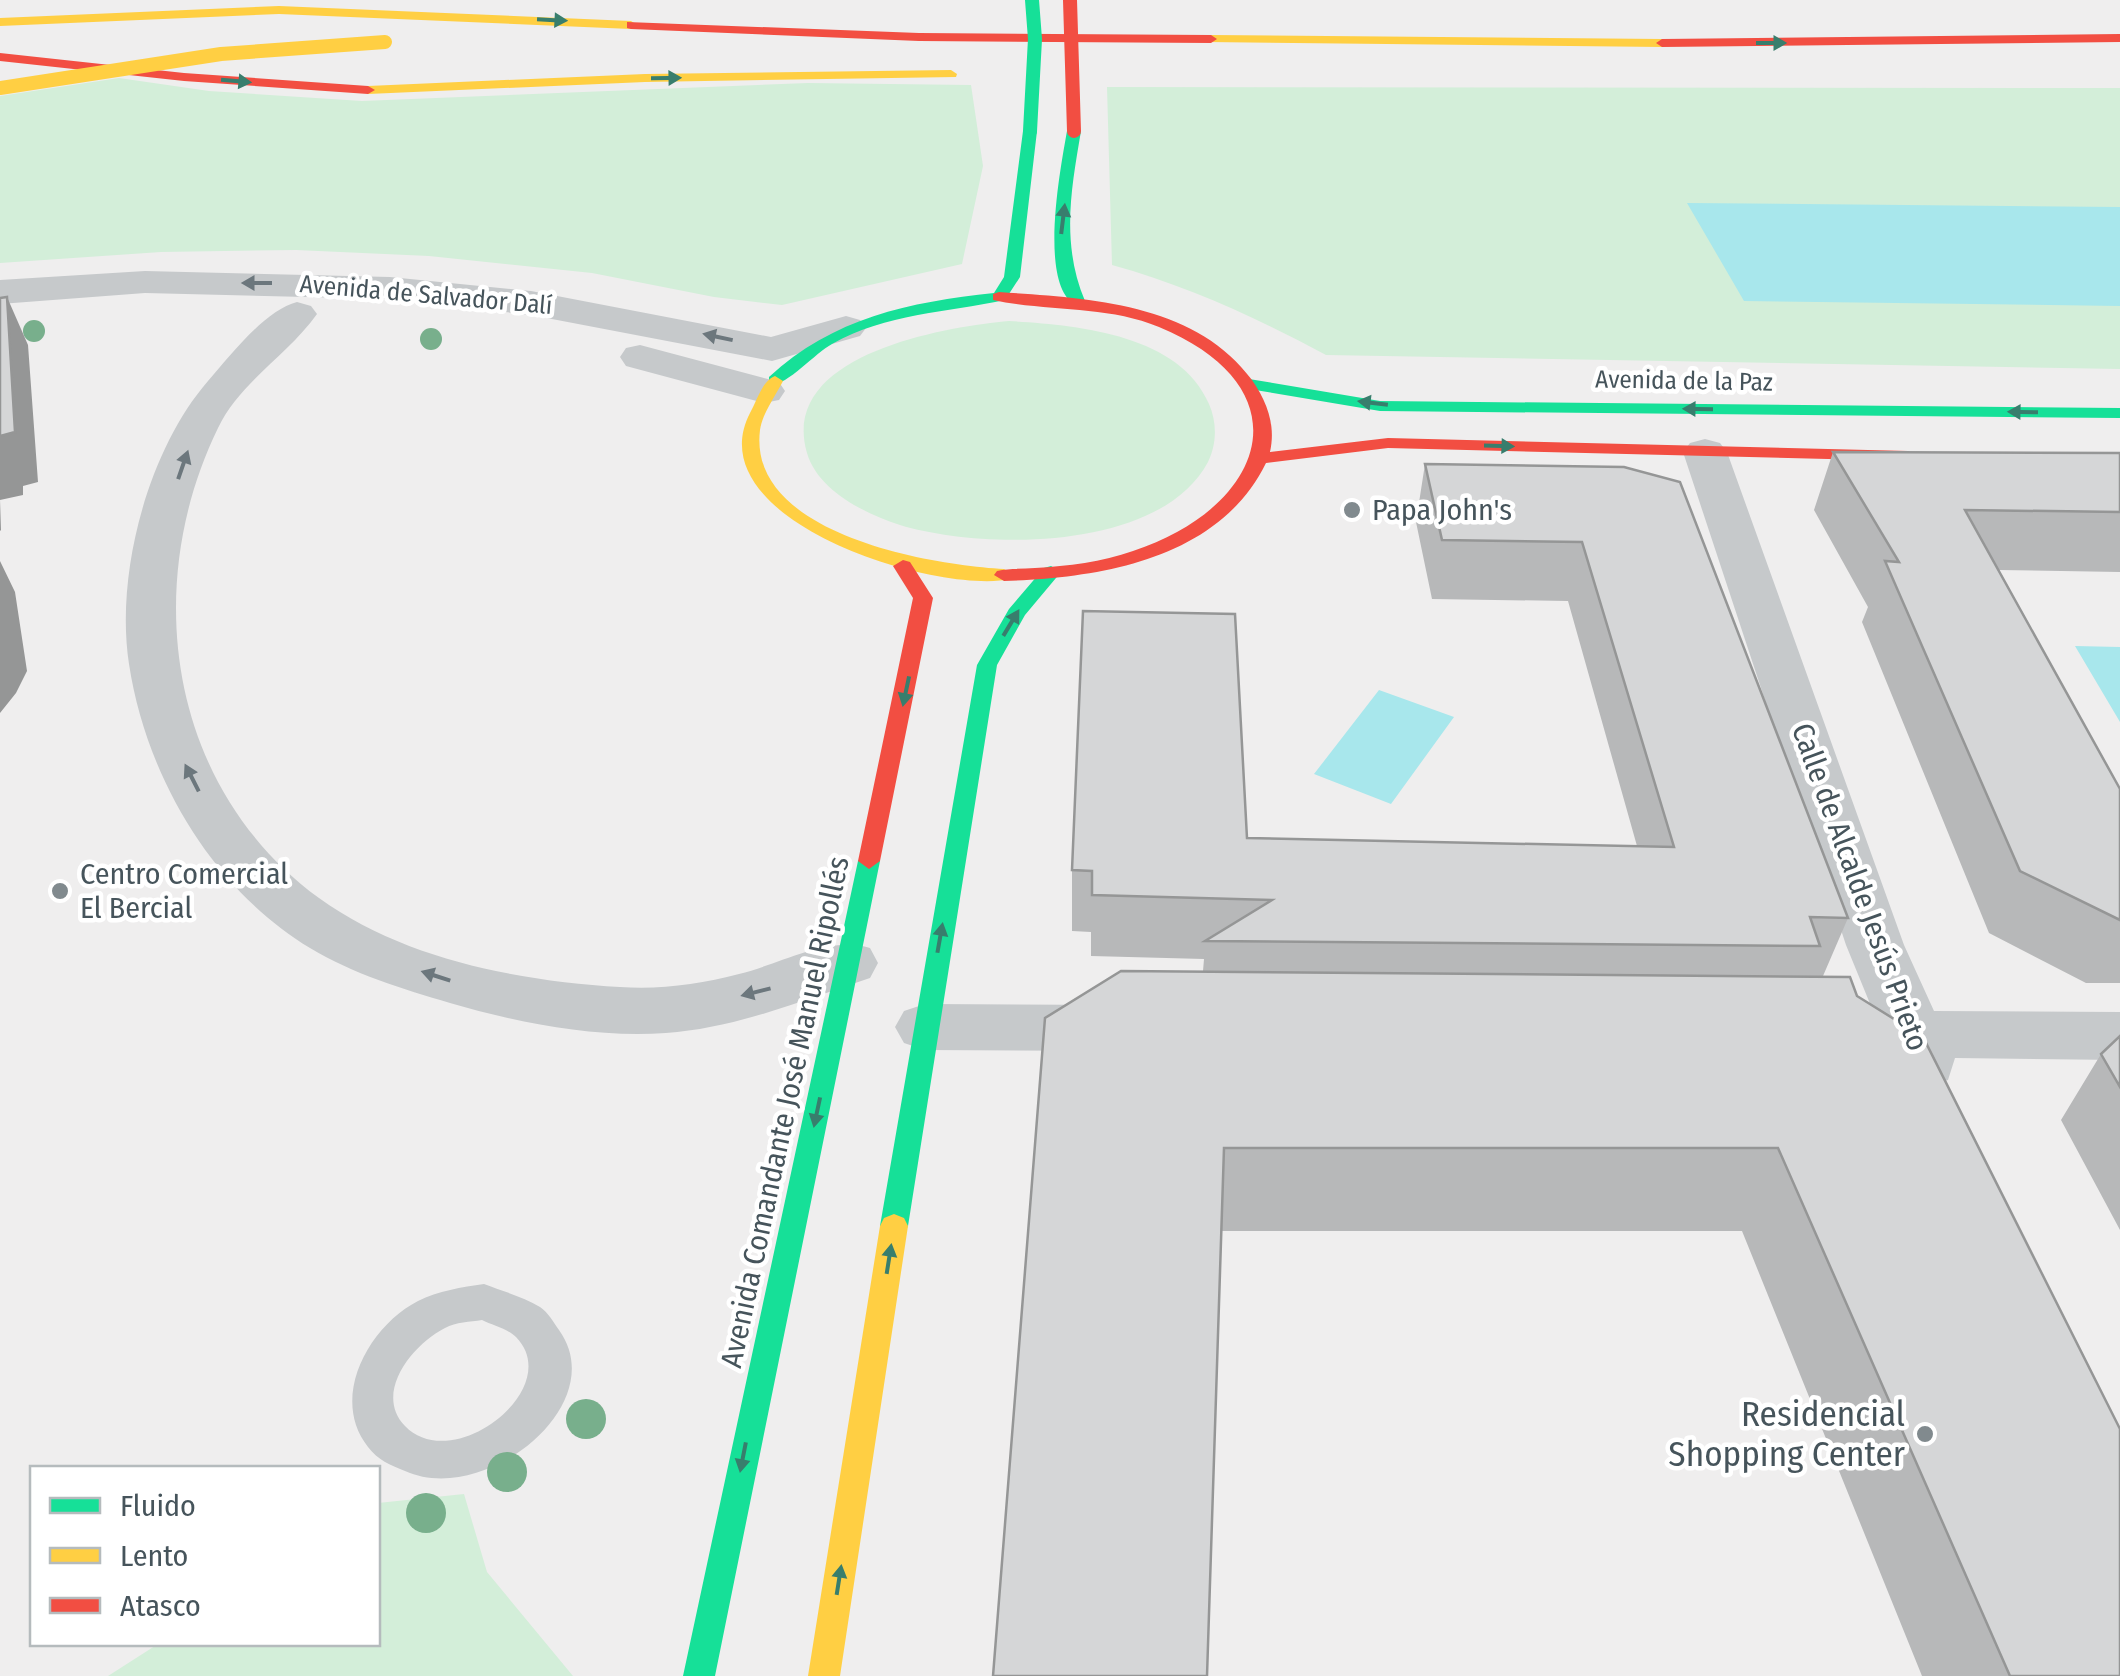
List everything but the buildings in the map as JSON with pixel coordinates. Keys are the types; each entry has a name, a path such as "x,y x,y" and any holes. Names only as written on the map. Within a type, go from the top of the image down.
{"main road":[{"path":"0,3 36,0"},
{"path":"999,297 1012,277 1030,131 1036,39 1032,0"},
{"path":"1070,0 1074,132 1059,255 1064,282 1078,301"},
{"path":"0,22 280,10 919,38 1674,43"},
{"path":"461,42 948,53 1228,54 2120,38"},
{"path":"0,88 221,54 394,42"},
{"path":"1228,54 1285,64 1381,64"},
{"path":"0,57 184,77 372,90 645,78 1100,73"},
{"path":"999,297 1078,301 1148,318 1208,346 1249,384 1264,420 1262,458 1230,505 1167,544 1080,569 990,578 945,575 854,549 794,517 758,477 749,434 764,392 798,356 846,328 910,308 999,297"},
{"name":"Avenida de la Paz","path":"1249,384 1380,406 2120,413"},
{"path":"1262,458 1388,443 1922,457"},
{"name":"Avenida Comandante José Manuel Ripollés","path":"699,1676 923,598 904,566"},
{"path":"824,1676 925,1027 988,665 1016,613 1052,572"}],"street":[{"name":"Avenida de Salvador Dalí","path":"0,292 145,282 390,288 550,306 772,349 846,328"},
{"name":"Avenida de Salvador Dalí","path":"0,323 106,315 297,314 466,328 670,362 764,392"},
{"path":"297,314 204,415 154,554 149,600 150,646 186,767 215,822 258,876 300,914 406,966 466,985 549,1000 624,1010 669,1010 759,992 849,963"},
{"name":"Calle de Alcalde Jesús Prieto","path":"1705,452 1869,926 1945,1104"},
{"path":"925,1027 1162,1028"},
{"path":"1794,1033 2120,1036"}],"green space":[{"path":"119,78 209,91 362,101 808,83 971,85 983,166 962,264 782,305 714,297 592,273 429,256 296,250 161,252 0,263 0,96"},
{"path":"1107,87 2120,88 2120,369 1326,355 1222,304 1112,265"},
{"path":"1009,321 1122,337 1174,362 1194,380 1212,411 1214,440 1208,462 1184,492 1151,513 1111,528 1067,537 1021,540 935,533 900,525 845,499 821,479 807,453 805,419 817,391 841,369 909,339"},
{"path":"464,1494 487,1572 573,1676 108,1676 155,1646 380,1646 380,1503"}],"water":[{"path":"1687,203 2120,207 2120,306 1744,301"},
{"path":"2075,646 2120,647 2120,722"},
{"path":"1379,690 1454,717 1391,804 1314,774"}],"traffic: fast":[{"path":"1030,131 1035,39 1032,0"},
{"path":"999,297 1012,277 1030,131"},
{"path":"1074,131 1061,238 1068,280 1077,301"},
{"path":"775,381 798,359 850,328 907,310 999,297"},
{"path":"1249,384 1380,406 2120,413"},
{"path":"894,1226 987,665 1016,613 1051,572"},
{"path":"699,1676 869,861"}],"traffic: slow":[{"path":"0,22 279,10 631,25"},
{"path":"1211,39 1662,43"},
{"path":"0,88 221,54 385,42"},
{"path":"368,90 645,78 951,74"},
{"path":"775,381 751,428 754,468 778,502 817,529 865,549 916,564 1004,575"},
{"path":"824,1676 894,1226"}],"traffic: jam":[{"path":"1070,0 1074,131"},
{"path":"631,25 919,37 1211,39"},
{"path":"1662,43 2120,38"},
{"path":"0,57 184,77 368,90"},
{"path":"999,297 1118,309 1185,333 1220,356 1241,377 1256,401 1264,432 1257,463 1228,504 1202,526 1172,543 1105,565 1004,575"},
{"path":"1262,458 1388,443 1908,456"},
{"path":"869,861 923,598 903,566"}],"place":[{"name":"Papa John's","path":"1352,510"},
{"name":"Centro Comercial El Bercial","path":"60,891"},
{"name":"Residencial Shopping Center","path":"1925,1434"}]}
